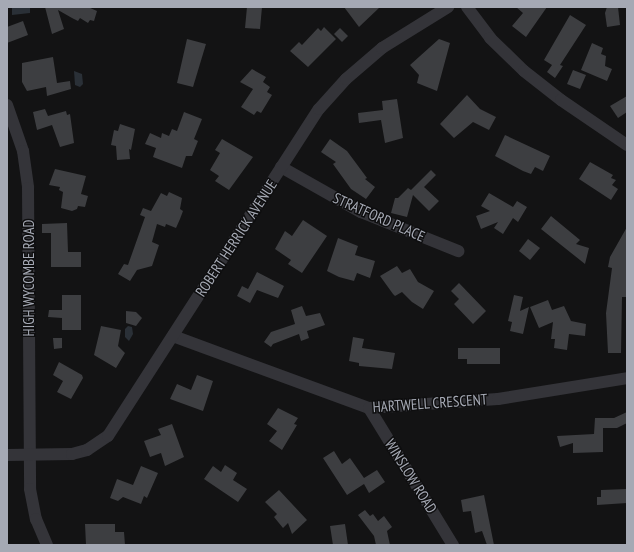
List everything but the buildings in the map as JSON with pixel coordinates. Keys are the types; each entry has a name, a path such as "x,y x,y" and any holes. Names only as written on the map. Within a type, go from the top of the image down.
{"street":[{"name":"ROBERT HERRICK AVENUE","path":"7,454 72,454 100,443 116,426 319,109 346,79 395,39 448,7"},
{"path":"467,7 490,38 524,71 561,100 627,145"},
{"name":"HIGH WYCOMBE ROAD","path":"7,105 23,151 28,188 29,454 32,504 47,545"},
{"name":"STRATFORD PLACE","path":"281,167 361,212 458,251"},
{"name":"HARTWELL CRESCENT","path":"173,336 369,408 498,399 627,378"},
{"name":"WINSLOW ROAD","path":"369,408 453,545"}],"shaded area":[{"path":"12,7 30,7 30,13 12,15"},
{"path":"74,71 82,74 83,84 80,87 75,85"},
{"path":"128,326 132,327 133,334 129,341 125,337 125,329"}]}
